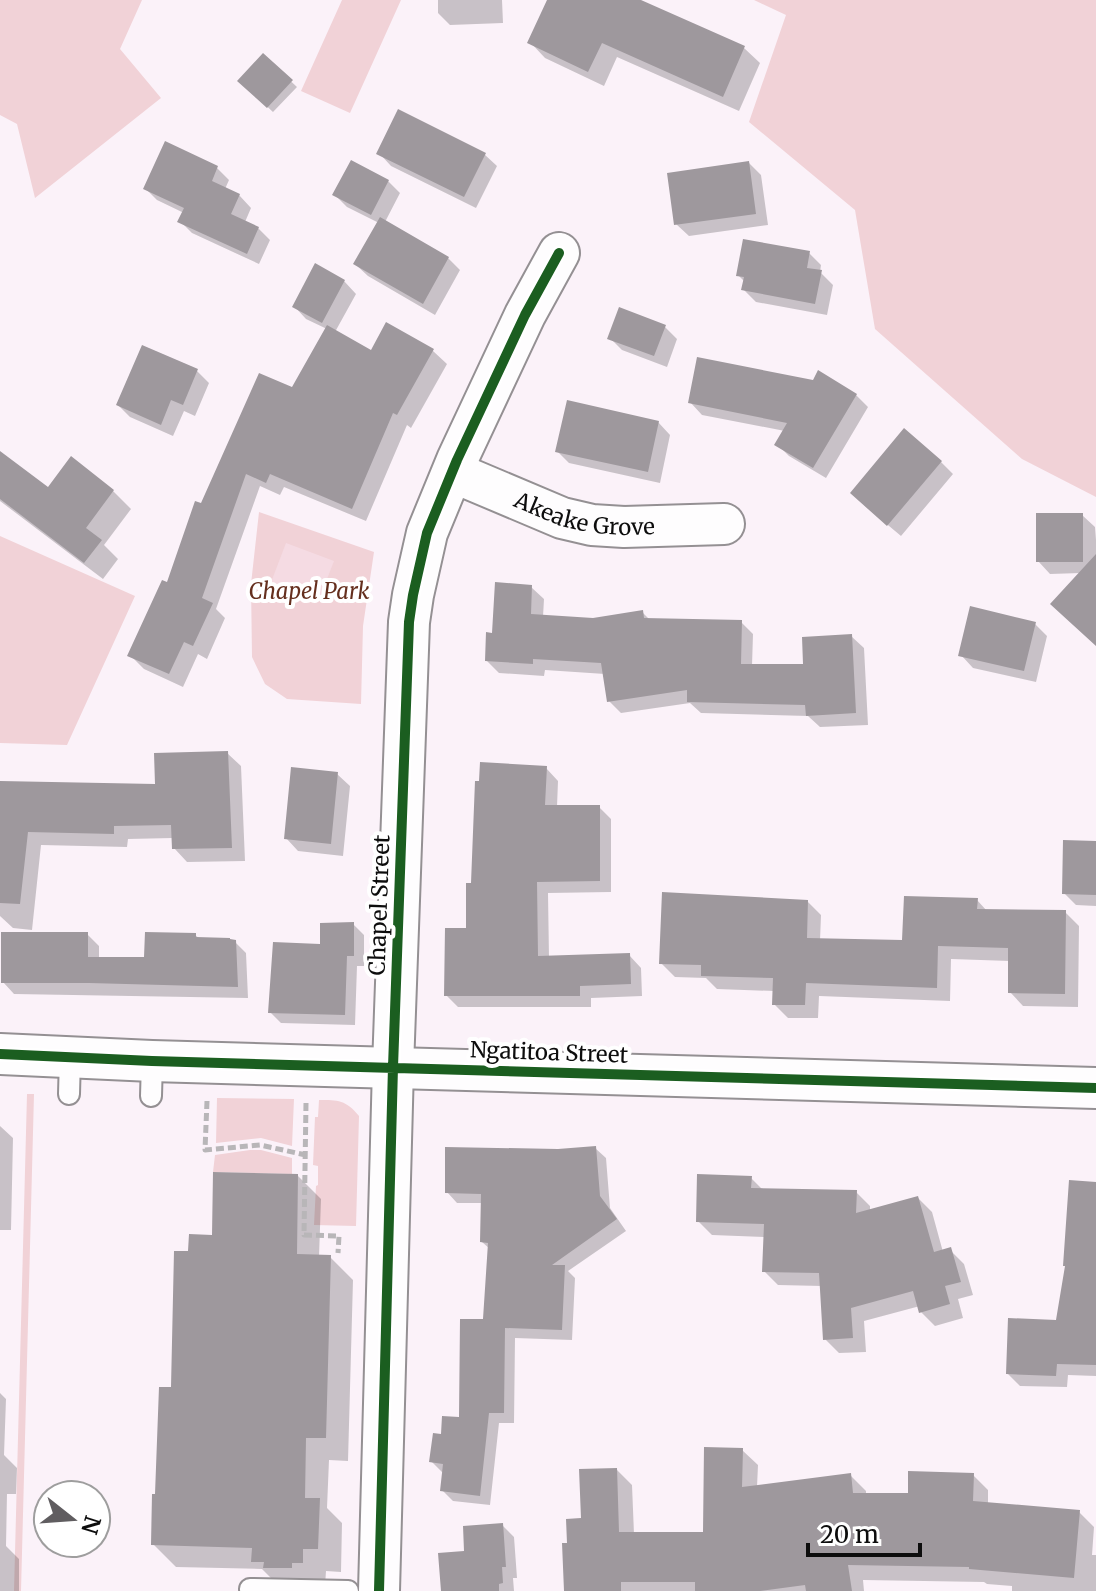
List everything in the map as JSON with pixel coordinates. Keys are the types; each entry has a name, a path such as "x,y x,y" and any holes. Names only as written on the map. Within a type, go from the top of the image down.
{"street":[{"name":"Chapel Street","path":"379,1591 409,622 427,533 525,315 559,253"},
{"name":"Akeake Grove","path":"453,472 562,518 592,525 724,524"},
{"name":"Ngatitoa Street","path":"0,1054 69,1076 152,1079 393,1067 1096,1088"}],"lane":[{"path":"250,1589 348,1591"}],"path":[{"path":"208,1091 205,1150 260,1145 306,1155"},
{"path":"307,1095 304,1235 339,1236 338,1253"}],"green space":[{"path":"0,0 142,0 120,49 161,98 35,198 17,124 0,115"},
{"path":"342,0 401,0 350,113 301,91"},
{"path":"754,0 1096,0 1096,497 1022,459 875,329 855,210 749,122 786,15"},
{"name":"Chapel Park","path":"259,512 374,552 363,626 361,704 287,699 265,684 252,657 251,584"},
{"path":"0,536 135,596 67,745 0,743"},
{"path":"286,543 334,561 318,602 270,585"},
{"path":"27,1094 34,1094 21,1591 14,1591"},
{"path":"217,1098 294,1099 292,1146 261,1138 216,1143"},
{"path":"319,1100 341,1102 359,1116 356,1226 314,1225 318,1166 313,1165 315,1117 318,1117"},
{"path":"250,1150 292,1158 292,1174 213,1172 215,1155"}],"building":[{"path":"547,0 641,0 745,46 723,97 602,43 588,72 527,43"},
{"path":"263,53 293,80 267,108 237,81"},
{"path":"398,109 486,153 464,197 376,154"},
{"path":"165,141 218,166 212,181 240,194 231,214 259,227 247,254 177,222 184,208 143,189"},
{"path":"351,160 389,180 371,215 332,195"},
{"path":"749,161 756,214 674,225 667,173"},
{"path":"380,217 449,257 423,304 353,264"},
{"path":"743,239 810,251 807,268 822,270 815,304 741,290 744,277 736,276"},
{"path":"315,263 345,280 322,323 292,307"},
{"path":"619,307 666,325 654,356 607,339"},
{"path":"386,322 434,349 397,415 393,413 352,509 270,474 266,483 246,474 202,598 213,603 193,646 184,642 169,674 127,656 162,580 167,582 195,501 201,503 259,373 292,387 327,325 371,350"},
{"path":"142,345 198,369 183,405 171,400 161,425 116,405"},
{"path":"697,357 813,380 818,370 857,394 813,468 774,445 787,423 688,403"},
{"path":"567,400 659,421 648,472 555,452"},
{"path":"904,428 942,461 887,526 850,493"},
{"path":"0,451 48,487 71,456 114,490 86,528 102,540 84,563 0,499"},
{"path":"1036,513 1083,513 1083,562 1036,562"},
{"path":"1096,554 1096,646 1050,604"},
{"path":"495,582 532,585 531,614 593,618 643,610 644,618 742,620 741,664 803,664 802,637 852,634 856,713 806,716 805,705 687,702 687,690 607,702 601,663 533,659 533,664 485,661 486,632 492,633"},
{"path":"970,606 1036,622 1024,671 958,656"},
{"path":"228,751 232,848 172,849 171,825 114,826 114,834 28,832 20,904 0,903 0,781 155,784 154,753"},
{"path":"480,762 547,766 545,805 600,805 600,881 537,882 538,956 630,953 631,984 580,986 580,996 444,996 445,928 466,928 466,883 471,883 475,781 479,781"},
{"path":"291,767 338,772 331,844 284,839"},
{"path":"1063,840 1096,841 1096,895 1062,894"},
{"path":"662,892 808,900 807,938 902,940 904,896 978,898 977,909 1066,910 1065,994 1008,993 1008,948 938,946 937,988 806,983 805,1005 772,1005 773,978 701,976 701,965 659,964"},
{"path":"354,922 354,956 347,956 345,1015 268,1013 273,942 320,944 320,923"},
{"path":"1,932 88,932 88,957 144,957 145,932 196,933 196,937 230,938 236,940 238,987 1,983"},
{"path":"596,1146 600,1196 617,1219 552,1265 565,1265 562,1330 505,1328 504,1413 489,1413 480,1496 440,1491 443,1464 429,1462 433,1433 441,1434 442,1416 459,1417 460,1319 483,1319 488,1243 480,1242 481,1194 445,1193 445,1147 558,1149"},
{"path":"213,1172 298,1174 297,1254 331,1255 326,1438 306,1438 305,1498 320,1498 318,1549 303,1549 303,1563 292,1563 292,1568 263,1568 264,1562 251,1562 252,1548 151,1545 159,1387 171,1387 174,1251 188,1251 189,1234 212,1235"},
{"path":"697,1174 752,1176 751,1188 857,1190 856,1213 918,1196 934,1252 951,1247 961,1282 945,1286 950,1304 919,1313 913,1291 851,1308 853,1338 823,1340 819,1273 762,1272 764,1224 696,1222"},
{"path":"1069,1180 1096,1182 1096,1365 1057,1364 1056,1376 1006,1374 1008,1318 1056,1320 1065,1266"},
{"path":"704,1447 743,1448 742,1487 851,1473 853,1493 908,1493 908,1471 974,1473 973,1501 1080,1510 1074,1578 969,1567 848,1565 852,1591 806,1591 805,1585 760,1591 695,1591 695,1582 621,1582 621,1591 564,1591 562,1543 567,1543 566,1519 581,1518 579,1469 617,1468 619,1532 703,1532"},
{"path":"503,1523 506,1567 502,1567 503,1583 499,1584 499,1591 441,1591 438,1553 464,1551 463,1526"}],"cycle path":[{"path":"379,1591 409,622 427,533 457,460 525,315 559,253"},
{"path":"0,1054 1096,1088"}]}
